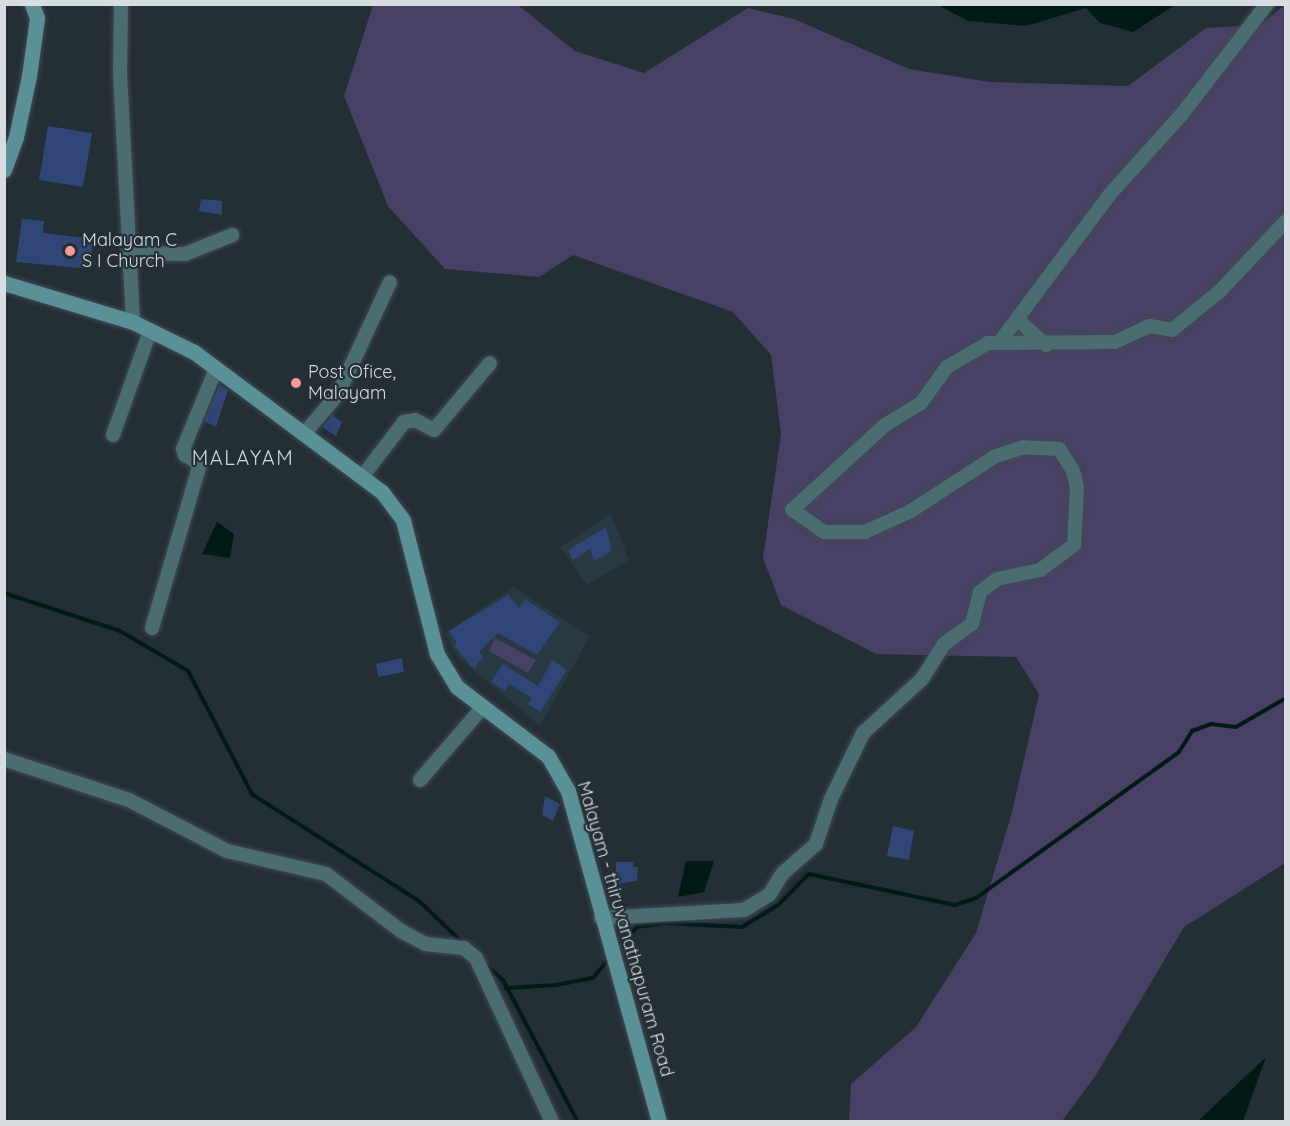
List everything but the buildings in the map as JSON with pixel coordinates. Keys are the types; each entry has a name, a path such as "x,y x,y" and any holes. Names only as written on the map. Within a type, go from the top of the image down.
{"main road":[{"path":"4,170 16,137 29,76 37,18 32,4"},
{"name":"Malayam - thiruvanathapuram Road","path":"4,283 133,322 194,352 382,492 403,520 437,654 457,687 548,756 559,770 568,791 601,918 659,1122"}],"street":[{"path":"121,4 120,74 133,322"},
{"path":"999,343 1110,194 1182,114 1267,4"},
{"path":"601,918 744,910 769,895 783,873 816,844 831,799 863,733 922,679 945,644 972,624 980,592 997,579 1040,570 1074,545 1077,488 1073,471 1059,449 1024,447 994,457 911,511 866,532 824,532 792,510 885,425 921,403 947,367 988,343 1046,345 1115,342 1150,326 1172,330 1220,291 1286,221"},
{"path":"129,253 185,254 232,235"},
{"path":"304,434 338,394 390,282"},
{"path":"1017,319 1046,345"},
{"path":"113,435 150,331"},
{"path":"362,477 404,422 415,420 434,430 490,363"},
{"path":"152,628 200,464 185,455 183,449 216,369"},
{"path":"420,780 483,707"},
{"path":"4,759 129,800 227,851 326,874 401,932 425,944 464,948 476,958 552,1122"}],"shaded area":[{"path":"1175,4 1133,32 1100,23 1086,8 1026,26 968,21 938,5"},
{"path":"373,5 518,5 575,51 644,73 748,8 794,19 909,69 990,82 1128,86 1206,28 1260,25 1285,5 1285,863 1184,927 1096,1075 1062,1121 849,1121 851,1084 916,1027 976,933 1012,812 1039,694 1016,657 876,654 781,605 763,558 781,434 771,355 733,312 573,255 539,277 445,269 388,206 344,96"},
{"path":"611,513 629,560 587,585 560,547"},
{"path":"217,522 234,534 230,558 202,554"},
{"path":"513,587 590,636 540,726 458,657 445,633"},
{"path":"495,638 536,660 528,673 489,651"},
{"path":"686,861 714,861 704,892 678,897"},
{"path":"1266,1057 1243,1121 1198,1121"}],"waterway":[{"path":"4,593 120,631 188,671 252,794 420,902 464,944"},
{"path":"627,938 637,927 665,923 742,927 778,905 809,874 955,905 976,898 1179,752 1192,731 1211,724 1236,727 1286,698"},
{"path":"506,988 556,985 593,978 610,958"},
{"path":"484,963 503,980 578,1122"}],"place":[{"name":"Malayam C S I Church","path":"70,251"},
{"name":"Post Ofice, Malayam","path":"296,383"}],"district":[{"name":"MALAYAM","path":"243,457"}]}
